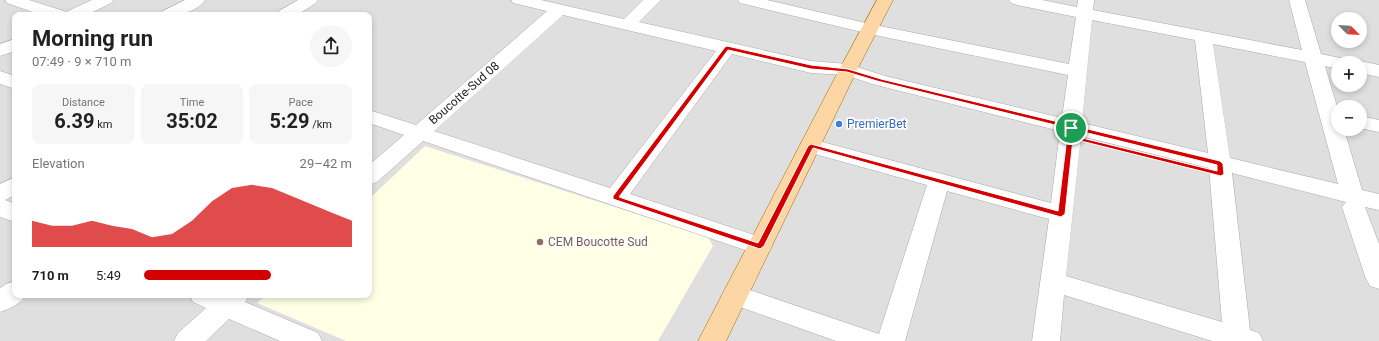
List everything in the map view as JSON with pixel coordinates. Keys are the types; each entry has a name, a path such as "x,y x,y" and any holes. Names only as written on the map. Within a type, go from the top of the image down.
{"main road":[{"path":"712,341 811,146 844,77 885,0"}],"street":[{"path":"13,0 49,12"},
{"path":"80,12 105,0"},
{"path":"175,12 197,0"},
{"path":"290,12 310,0"},
{"path":"519,0 811,67 844,77 1353,201 1379,213"},
{"path":"627,25 653,0"},
{"path":"746,0 870,29 1078,71"},
{"path":"1018,0 1086,7 1203,37 1331,62"},
{"path":"1294,0 1312,58 1331,108"},
{"path":"1046,341 1086,7"},
{"name":"Boucotte-Sud 08","path":"372,174 558,10"},
{"path":"1053,282 1244,339 1203,37"},
{"path":"0,51 12,45"},
{"path":"615,198 727,48"},
{"path":"1367,68 1379,71"},
{"path":"0,77 12,82"},
{"path":"372,117 760,246"},
{"path":"1367,123 1379,126"},
{"path":"1338,136 1353,201 1379,279"},
{"path":"811,146 1061,214"},
{"path":"890,341 939,181"},
{"path":"0,194 12,187"},
{"path":"1353,201 1379,202"},
{"path":"0,207 12,213"},
{"path":"0,302 12,293"},
{"path":"735,295 869,341"},
{"path":"220,298 232,300 308,341"},
{"path":"188,341 232,300"}],"shaded area":[{"path":"0,0 1379,0 1379,341 0,341"},
{"name":"CEM Boucotte Sud","path":"425,146 708,237 713,246 658,341 346,341 257,303 263,298 372,298 372,196"}],"place":[{"name":"PremierBet","path":"839,124"},
{"name":"CEM Boucotte Sud","path":"540,242"}],"route":[{"path":"727,48 811,67 848,70 879,80 1071,128 1220,164 1221,174 1070,137 1061,214 811,146 760,246 615,198 727,48"}]}
